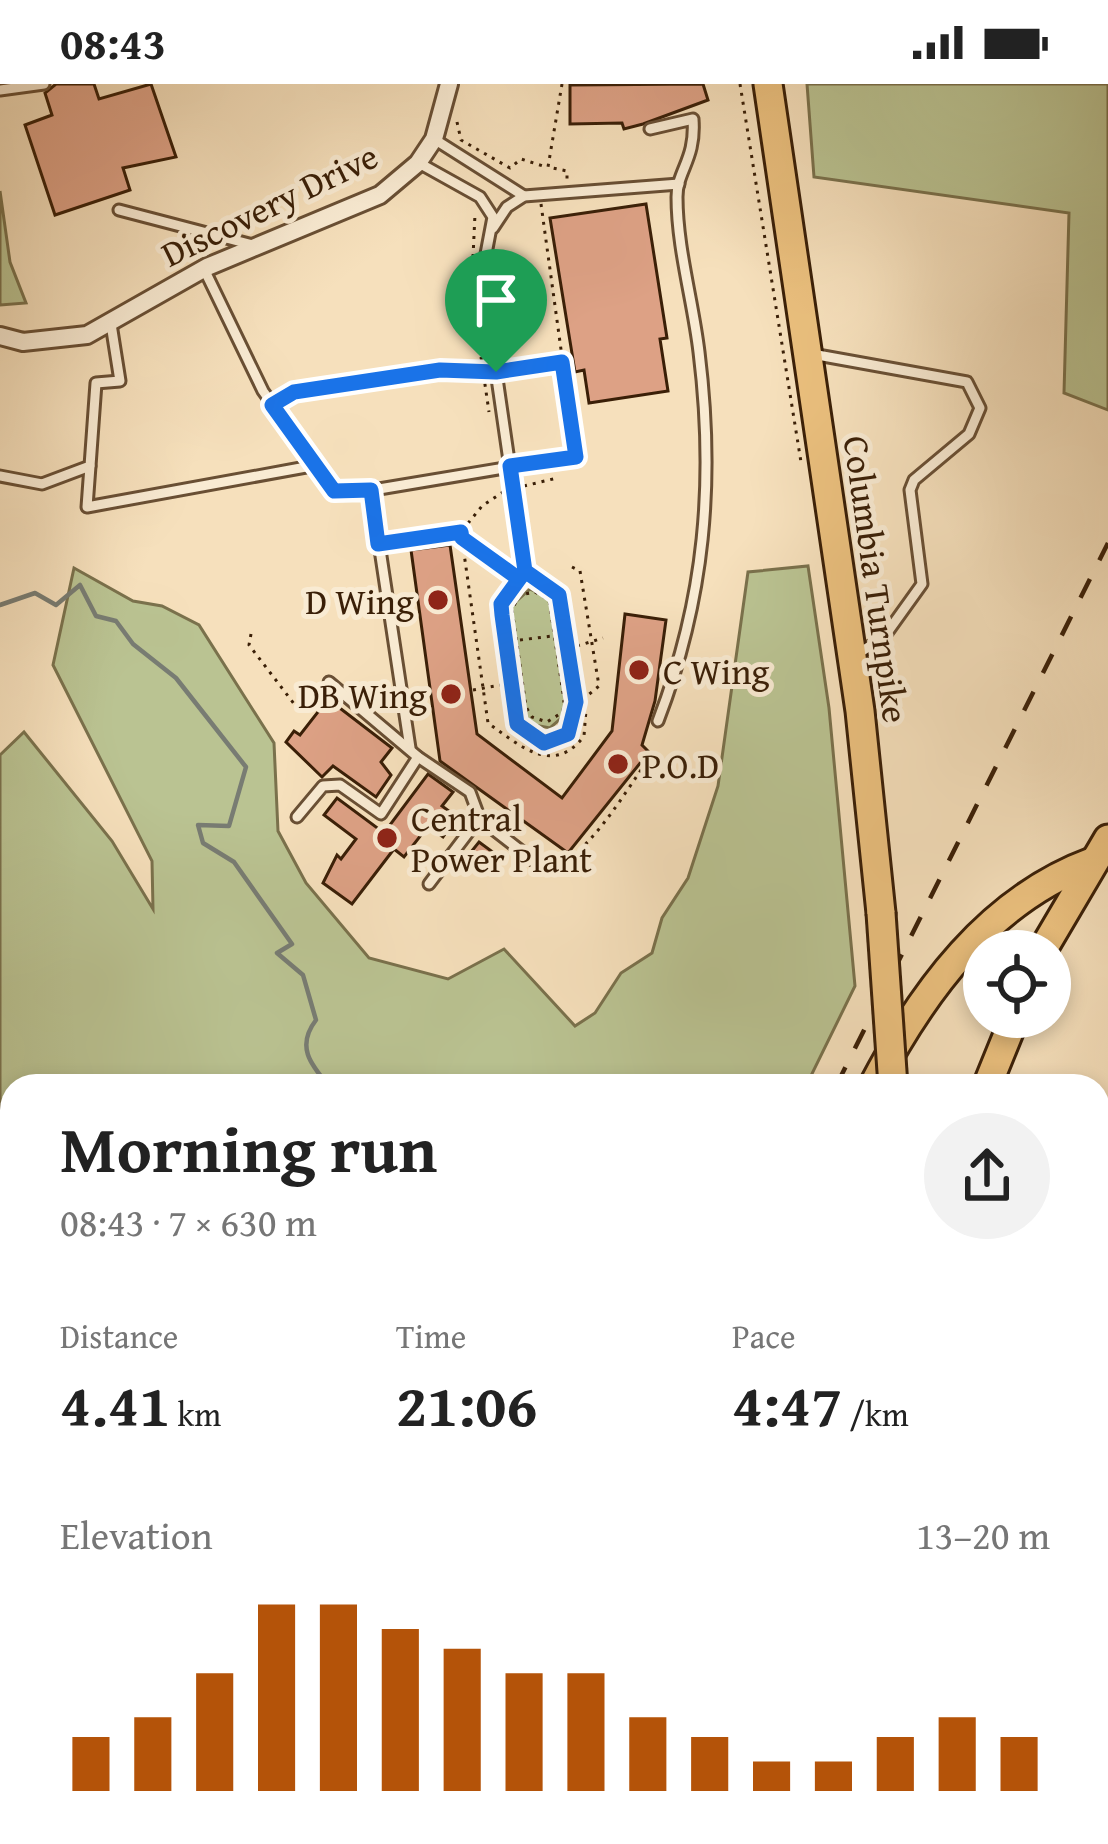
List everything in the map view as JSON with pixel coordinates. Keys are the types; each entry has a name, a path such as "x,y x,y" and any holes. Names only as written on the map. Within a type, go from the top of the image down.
{"main road":[{"name":"Columbia Turnpike","path":"768,84 852,657 892,1074"},
{"path":"1054,930 1100,850"},
{"path":"880,1074 921,1000 962,952 1044,886 1100,850"},
{"path":"991,1074 1006,1038"}],"street":[{"name":"Discovery Drive","path":"0,336 23,342 62,340 111,324 204,269 380,195 418,163 434,139 449,84"}],"lane":[{"path":"0,90 44,84"},
{"path":"650,129 693,118 695,147 679,184 700,356 708,513 674,679 658,721"},
{"path":"434,139 524,196"},
{"path":"418,163 487,203 507,206"},
{"path":"522,575 559,595 560,635 568,651 576,702 573,728 562,739 544,743 526,735 517,724 517,682 501,604 522,575 482,266 491,233 507,206 524,196 679,184"},
{"path":"487,203 491,233"},
{"path":"119,210 257,246"},
{"path":"204,269 272,405 334,491 371,490 576,457"},
{"path":"486,301 530,298"},
{"path":"111,324 120,381 96,383 86,507 317,465"},
{"path":"807,352 967,382 980,408 969,434 923,468 910,490 922,584 884,638 852,657"},
{"path":"0,476 42,484 90,466"},
{"path":"297,817 323,786 340,785 381,814 414,752 371,490"},
{"path":"329,682 470,792 480,817 538,864"},
{"path":"428,884 480,817"}],"path":[{"path":"548,167 562,84"},
{"path":"740,84 802,468"},
{"path":"455,114 461,140 510,168 521,159 567,171 560,183 545,183 542,195 576,457"},
{"path":"272,405 294,392 440,370 496,372 573,361"},
{"path":"557,478 513,489 482,506 462,535 488,723 533,755 569,752 580,760"},
{"path":"378,544 462,535 522,575"},
{"path":"569,752 588,722 584,698 599,686 580,571 572,567"},
{"path":"527,592 548,600 560,635 564,700 559,718 547,722 532,717 517,682 513,602 527,592"},
{"path":"250,634 249,645 298,709 321,675 329,682"},
{"path":"516,640 560,635"},
{"path":"568,651 591,638 603,638"},
{"path":"473,690 517,682"},
{"path":"517,758 523,748"},
{"path":"538,864 558,866 578,854 646,763"}],"green space":[{"path":"807,84 1108,84 1108,410 1064,393 1069,213 814,177"},
{"path":"0,191 10,262 26,303 0,305"},
{"path":"808,566 829,708 855,986 812,1074 0,1074 0,755 24,732 112,841 153,909 152,861 53,665 74,568 133,601 162,606 199,625 274,743 278,831 306,883 369,958 448,979 504,949 575,1026 595,1013 621,973 652,953 662,918 688,878 718,786 748,572"},
{"path":"530,589 551,598 568,698 566,714 550,728 529,724 523,715 509,608"}],"building":[{"path":"56,84 94,84 99,99 151,84 176,157 123,168 130,190 55,215 25,125 52,115 45,93"},
{"path":"703,84 708,100 643,124 624,129 622,123 570,124 570,85"},
{"path":"646,204 667,338 660,339 668,391 589,403 584,370 575,372 550,218"},
{"path":"450,545 477,734 562,798 612,731 625,614 666,620 655,701 642,745 649,752 568,853 440,761 411,550"},
{"path":"328,699 392,748 381,762 391,775 376,797 333,766 322,777 286,742 294,731 300,735"},
{"name":"Central Power Plant","path":"428,774 453,792 442,806 457,817 443,837 428,826 404,857 394,849 352,904 323,883 337,855 341,859 356,839 324,815 337,798 384,833"},
{"path":"479,842 494,853 482,868 467,857"}],"waterway":[{"path":"0,605 35,593 56,605 80,585 96,616 116,621 133,644 176,678 246,767 229,826 198,825 203,843 234,862 292,944 277,953 303,975 316,1020 306,1047 319,1074"}],"railway":[{"path":"842,1074 1108,543"}],"place":[{"name":"D Wing","path":"438,600"},
{"name":"C Wing","path":"639,670"},
{"name":"DB Wing","path":"451,694"},
{"name":"P.O.D","path":"618,764"},
{"name":"Central Power Plant","path":"387,838"}],"route":[{"path":"496,372 440,370 294,392 272,405 334,491 371,490 378,544 461,532 462,538 519,579 525,571 559,595 576,702 573,728 562,739 544,743 526,735 517,724 502,615 501,604 525,571 510,466 576,457 562,362 496,372"}]}
